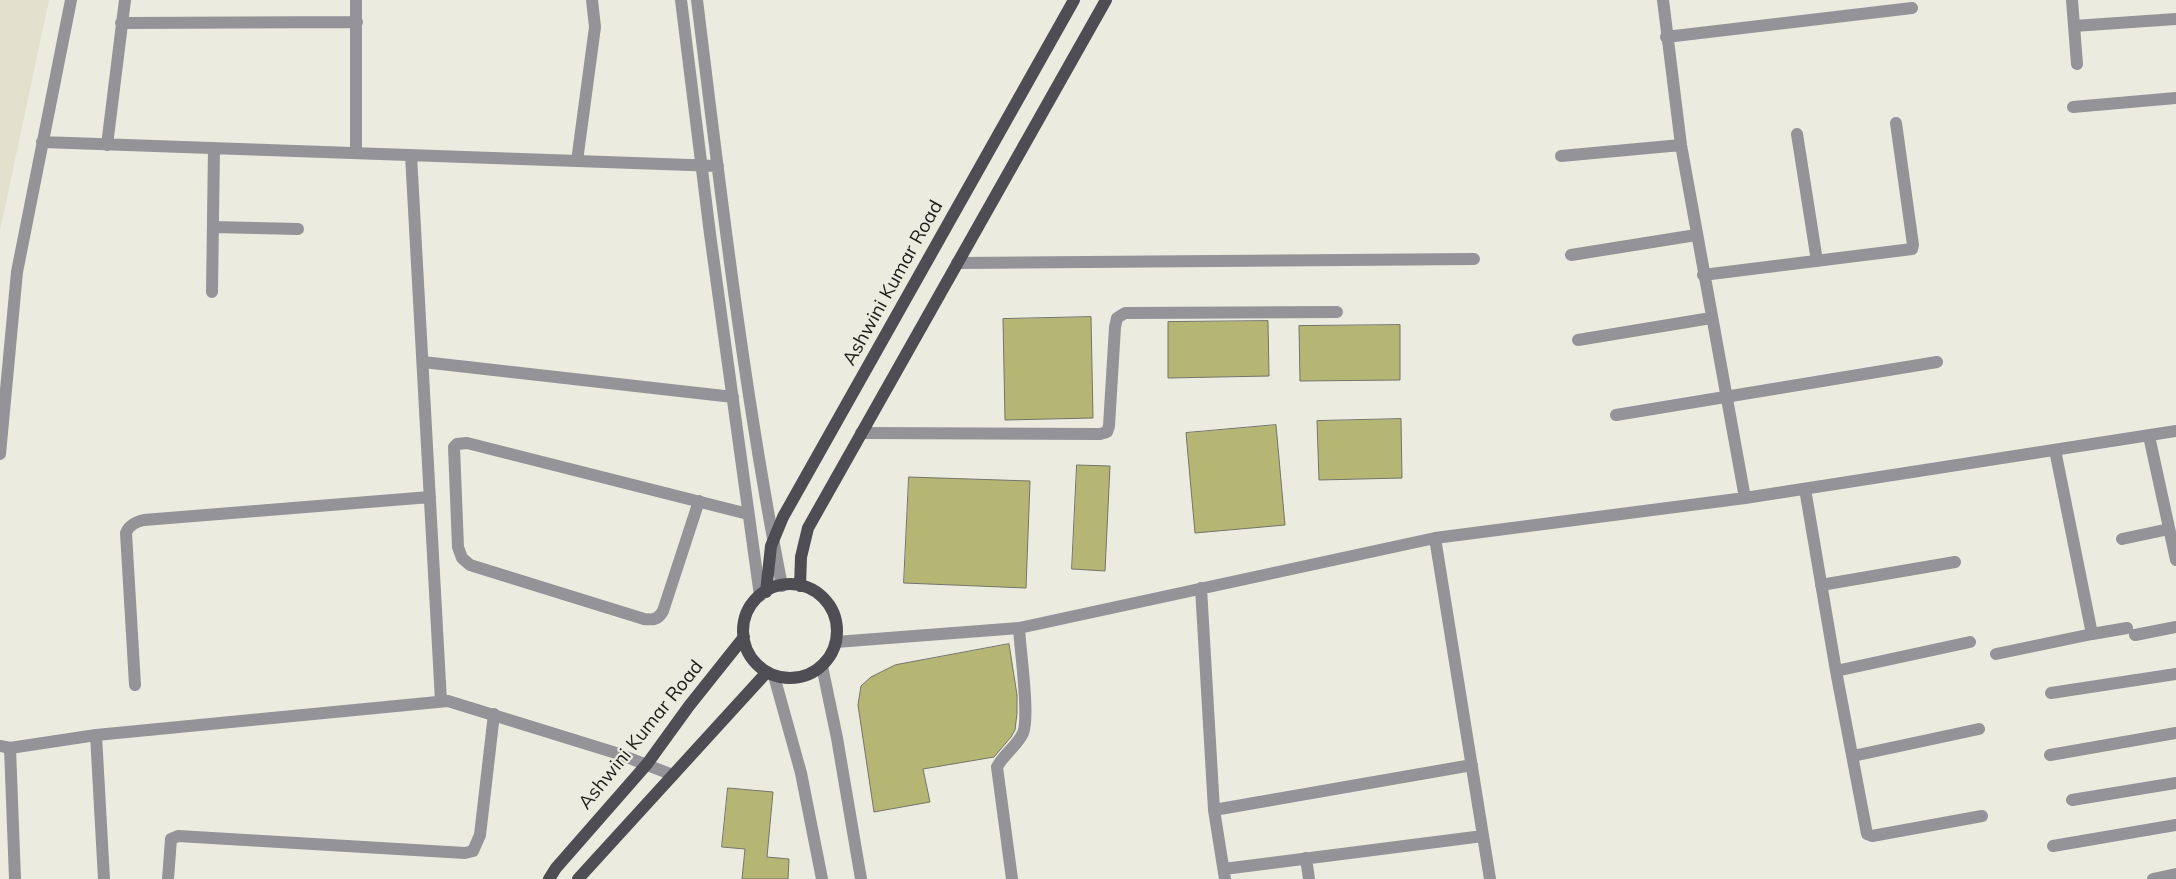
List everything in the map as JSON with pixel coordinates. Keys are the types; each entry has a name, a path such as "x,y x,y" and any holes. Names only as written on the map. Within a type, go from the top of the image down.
{"main road":[{"name":"Ashwini Kumar Road","path":"763,594 773,541 783,517 1074,0"},
{"path":"800,586 801,556 808,528 1106,0"},
{"path":"782,586 800,586 814,591 826,600 834,613 837,627 836,642 831,655 822,666 799,678 786,678 770,674 753,660 747,650 744,637 744,624 748,611 763,594 782,586"},
{"name":"Ashwini Kumar Road","path":"549,879 556,868 647,764 712,676 744,637"},
{"path":"578,879 672,775 770,674"}],"street":[{"path":"0,454 17,272 71,0"},
{"path":"108,144 124,0"},
{"path":"356,0 356,153"},
{"path":"577,161 595,27 592,0"},
{"path":"681,0 748,514 763,594"},
{"path":"697,0 718,166 773,541 782,586"},
{"path":"1663,0 1666,37 1681,145 1745,498"},
{"path":"2072,0 2077,64"},
{"path":"1666,37 1912,8"},
{"path":"2074,26 2176,20"},
{"path":"121,23 356,22"},
{"path":"2073,108 2176,98"},
{"path":"1703,274 1909,250 1913,247 1896,123"},
{"path":"1797,134 1817,260"},
{"path":"42,142 718,166"},
{"path":"1561,156 1681,145"},
{"path":"212,292 214,148"},
{"path":"411,156 442,701"},
{"path":"213,227 298,229"},
{"path":"1571,255 1696,236"},
{"path":"957,263 1474,259"},
{"path":"862,433 1100,434 1108,432 1115,327 1117,318 1125,313 1337,312"},
{"path":"1578,340 1711,318"},
{"path":"423,362 733,397"},
{"path":"1616,415 1937,362"},
{"path":"836,642 1019,628 1435,538 1745,498 2176,432"},
{"path":"2149,436 2176,560"},
{"path":"699,501 663,612 660,617 653,620 644,619 470,565 462,558 458,547 454,447 467,443 699,501 748,514"},
{"path":"2055,450 2092,634"},
{"path":"1805,489 1836,672 1867,834 1872,836 1982,816"},
{"path":"134,685 126,533 128,528 135,522 430,497"},
{"path":"2122,539 2169,529"},
{"path":"1435,538 1490,879"},
{"path":"1821,585 1955,562"},
{"path":"1201,588 1214,810 1224,874 1306,858 1483,836"},
{"path":"1996,654 2092,634 2176,627"},
{"path":"1012,879 997,767 1003,756 1020,739 1024,730 1025,711 1019,628"},
{"path":"1836,672 1970,642"},
{"path":"822,666 837,738 861,879"},
{"path":"770,674 801,773 822,879"},
{"path":"2051,693 2176,674"},
{"path":"16,879 5,747 96,735 442,701 453,702 494,714 647,764 672,775"},
{"path":"168,879 171,839 178,836 465,853 473,851 480,834 494,714"},
{"path":"1853,756 1979,729"},
{"path":"2050,755 2176,733"},
{"path":"96,735 104,879"},
{"path":"1214,810 1472,765"},
{"path":"2072,800 2176,783"},
{"path":"2053,846 2176,825"},
{"path":"1306,858 1309,879"},
{"path":"2153,879 2176,874"}],"shaded area":[{"path":"0,0 49,0 0,231"}],"building":[{"path":"1091,317 1093,418 1005,420 1003,319"},
{"path":"1268,321 1269,376 1168,378 1168,322"},
{"path":"1400,325 1400,380 1300,381 1299,326"},
{"path":"1401,419 1402,478 1319,480 1317,421"},
{"path":"1276,425 1285,525 1195,533 1186,433"},
{"path":"1077,465 1110,466 1105,571 1072,569"},
{"path":"909,477 1030,481 1026,588 904,583"},
{"path":"1009,644 1017,695 1015,730 1011,737 994,757 923,769 930,802 874,812 858,705 861,686 871,677 895,665"},
{"path":"728,788 773,792 767,857 789,859 788,879 742,879 745,849 722,847"}]}
